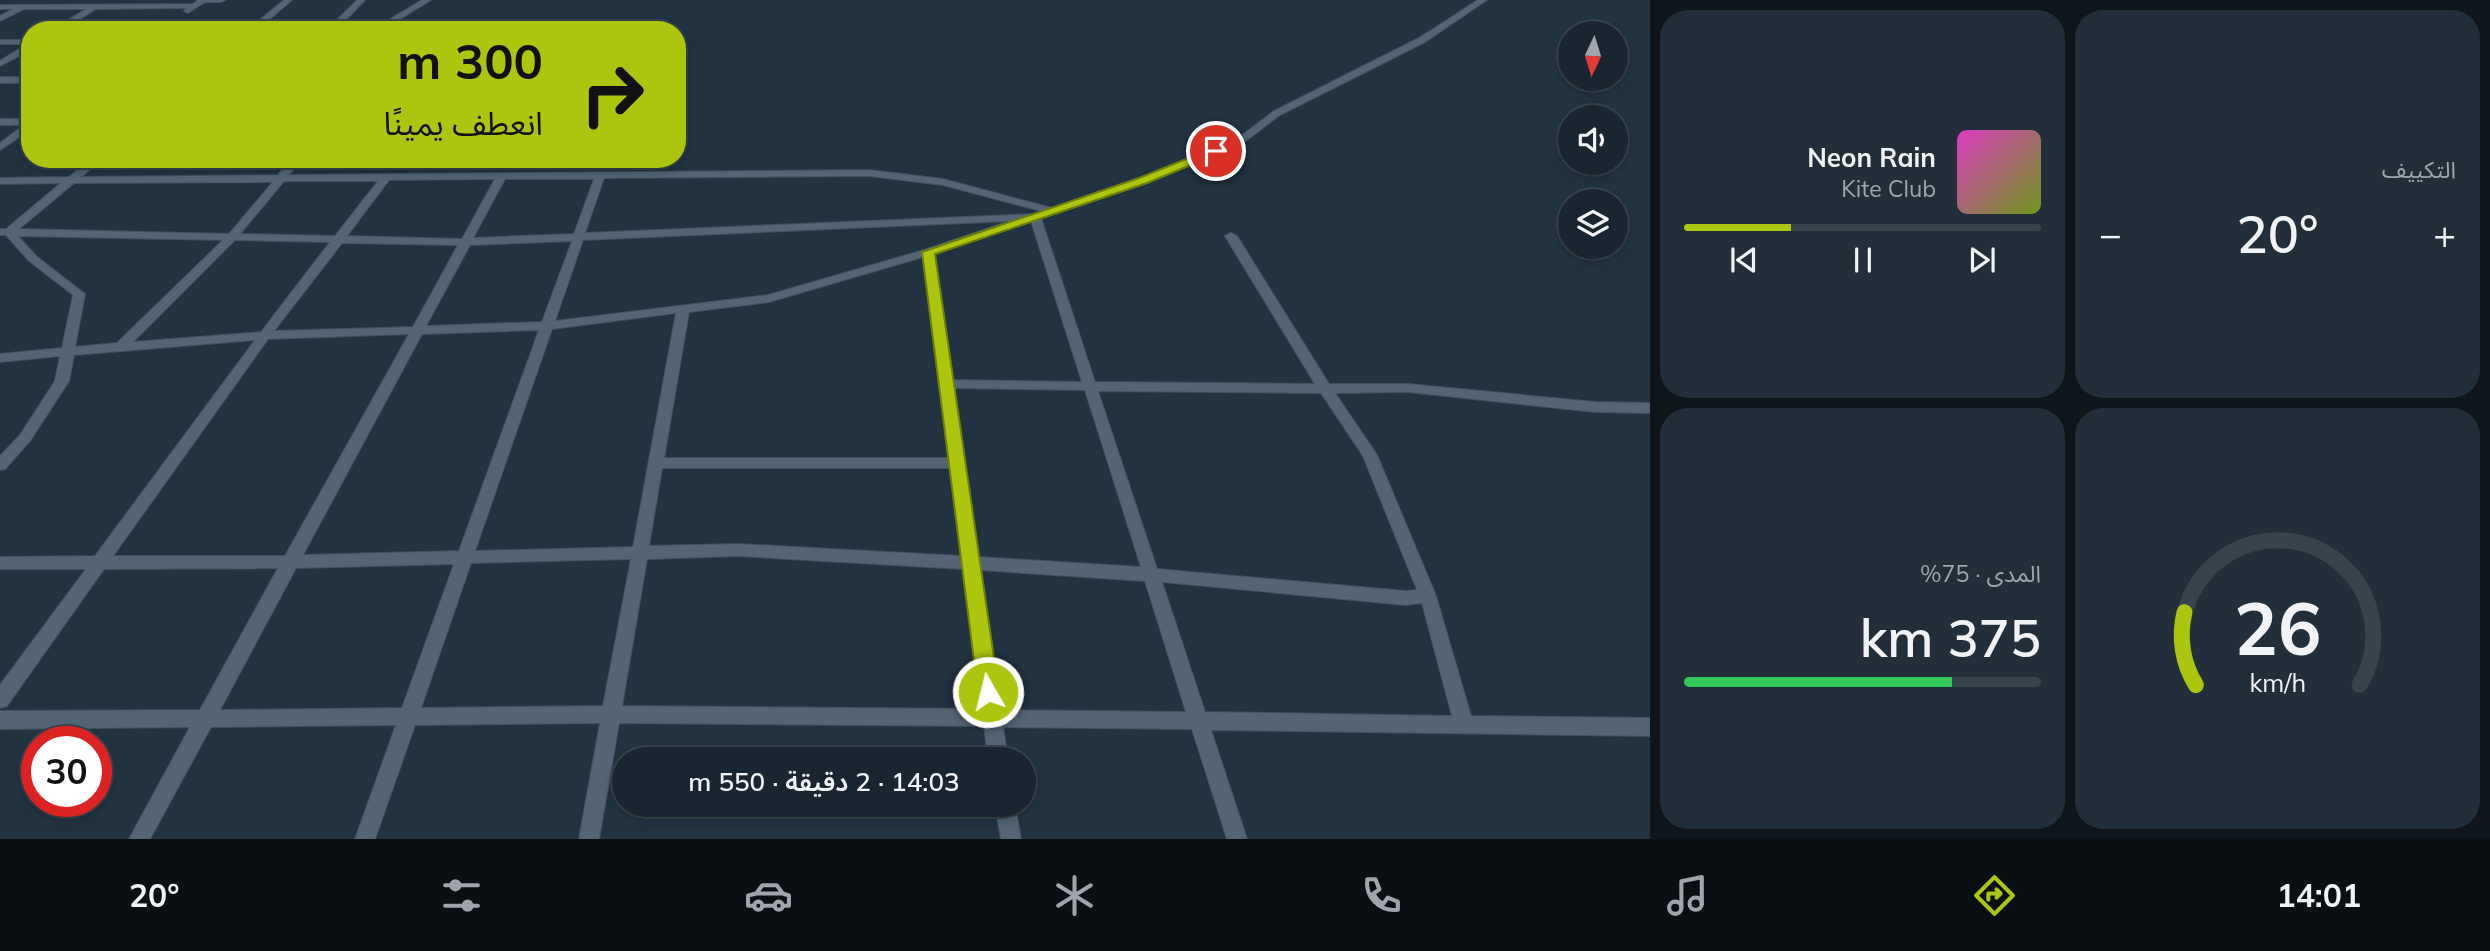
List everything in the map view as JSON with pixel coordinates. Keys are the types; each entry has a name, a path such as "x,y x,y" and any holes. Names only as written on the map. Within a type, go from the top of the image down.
{"street":[{"path":"0,19 34,0"},
{"path":"71,21 105,0"},
{"path":"184,13 203,0 221,0"},
{"path":"264,21 288,0"},
{"path":"340,21 361,0"},
{"path":"391,21 426,0"},
{"path":"0,358 264,335 547,326 769,298 928,252 1143,181 1240,141 1277,113 1422,40 1483,0"},
{"path":"0,7 194,6"},
{"path":"0,42 21,43"},
{"path":"0,64 21,50"},
{"path":"0,80 21,80"},
{"path":"0,122 21,123"},
{"path":"0,147 21,131"},
{"path":"5,232 86,168"},
{"path":"119,348 232,237 289,168"},
{"path":"0,181 869,173 943,182 1052,211"},
{"path":"365,839 601,174"},
{"path":"0,700 264,335 387,176"},
{"path":"139,839 502,176"},
{"path":"5,232 466,242 1035,217"},
{"path":"1035,217 1237,839"},
{"path":"0,465 25,438 62,381 79,294 32,258 5,232"},
{"path":"1231,236 1325,389 1370,455 1428,596 1464,725"},
{"path":"928,252 996,747"},
{"path":"589,839 683,309"},
{"path":"946,384 1408,388 1595,407 1650,408"},
{"path":"656,463 957,463"},
{"path":"0,564 291,562 738,550 1152,575 1405,598 1428,596"},
{"path":"0,720 611,715 1650,727"},
{"path":"1007,817 1011,839"}],"route":[{"path":"988,692 928,252 1143,181 1216,151"}]}
